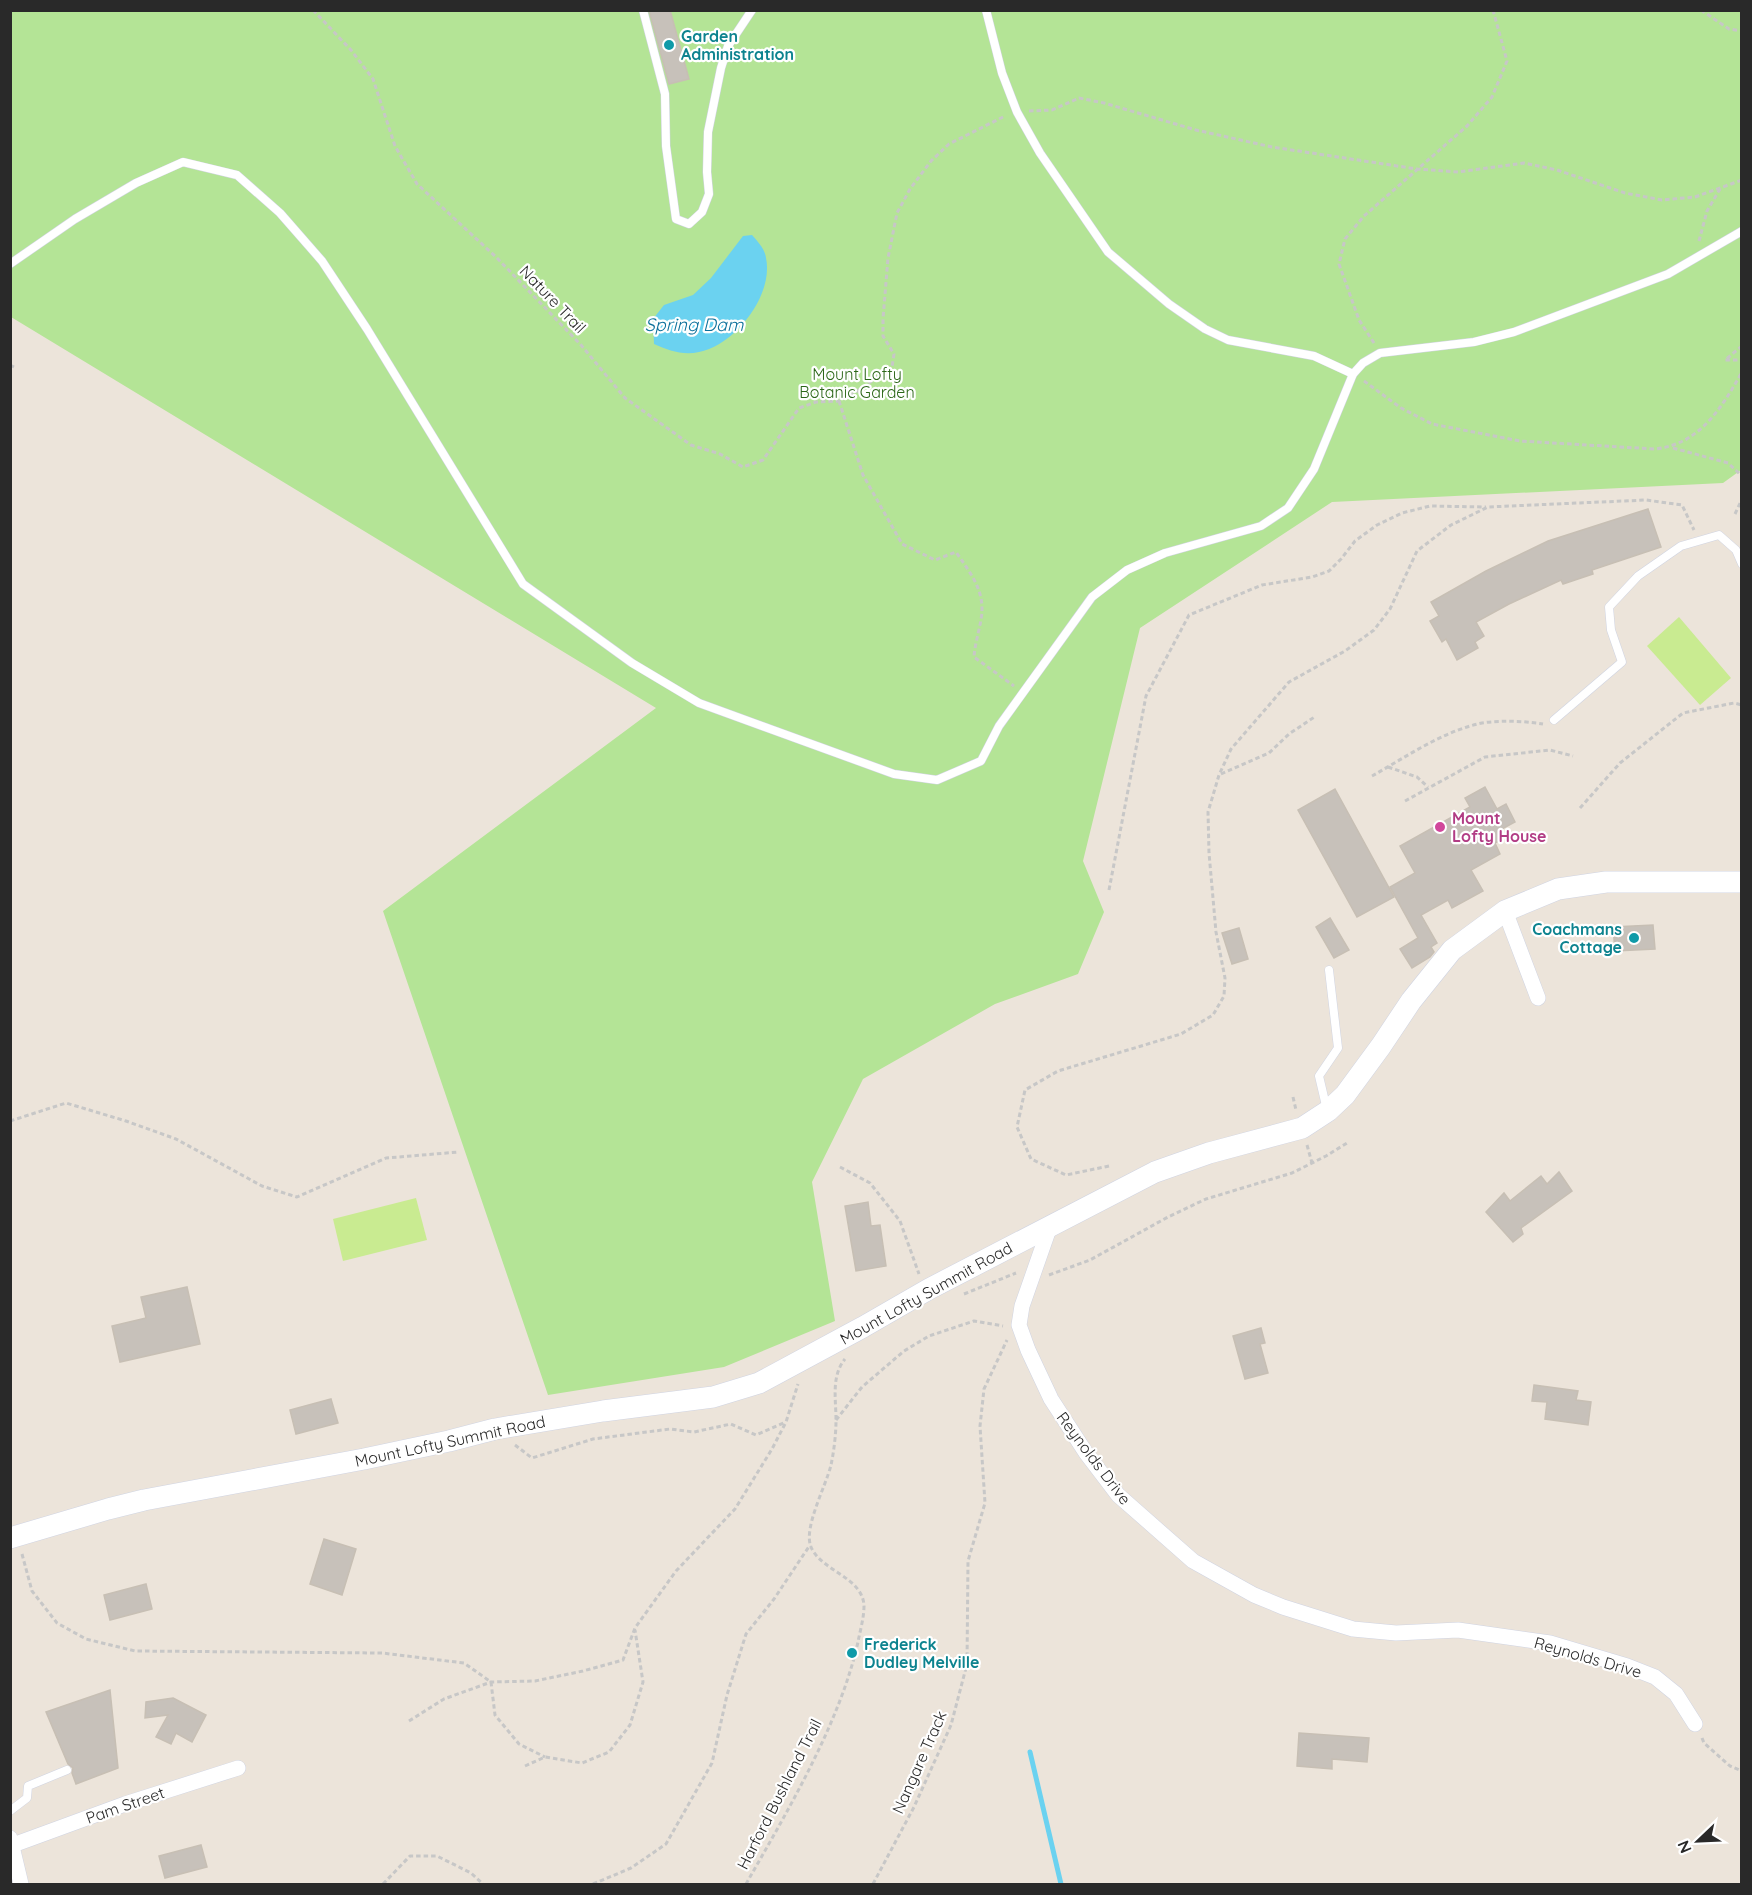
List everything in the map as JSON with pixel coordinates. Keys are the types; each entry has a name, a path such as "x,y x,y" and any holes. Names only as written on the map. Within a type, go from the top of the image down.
{"main road":[{"name":"Mount Lofty Summit Road","path":"14,1537 144,1500 375,1457 449,1442 495,1429 603,1411 713,1397 759,1383 929,1289 1155,1172 1209,1153 1302,1128 1328,1111 1345,1095 1411,1000 1452,950 1505,911 1558,889 1606,882 1742,882"}],"street":[{"path":"1505,911 1538,998"},
{"name":"Reynolds Drive","path":"1050,1226 1022,1306 1019,1325 1051,1399 1086,1453 1118,1496 1193,1561 1282,1607 1353,1629 1396,1633 1458,1630 1550,1643 1627,1666 1655,1677 1676,1694 1695,1724"},
{"name":"Pam Street","path":"12,1841 238,1768"},
{"path":"12,1841 21,1884"}],"lane":[{"path":"644,10 664,94 666,146 676,219 689,224 702,212 709,194 706,172 708,132 728,46 752,10"},
{"path":"986,10 1002,73 1017,112 1040,153 1108,252 1169,304 1205,329 1228,340 1314,356 1353,374"},
{"path":"10,264 75,219 136,183 183,162 237,175 280,213 322,261 367,329 523,584 632,663 699,703 894,774 938,780 981,761 999,726 1092,597 1127,570 1165,553 1260,526 1288,508 1314,469 1353,374 1363,363 1380,353 1474,342 1514,332 1668,274 1742,231"},
{"path":"1551,722 1622,662 1611,630 1609,607 1638,576 1681,546 1719,535 1736,550 1742,564"},
{"path":"1328,1111 1319,1076 1338,1048 1329,970"},
{"path":"10,1811 27,1798 28,1786 67,1770"}],"path":[{"name":"Nature Trail","path":"313,10 351,50 373,79 395,146 417,184 496,257 581,345 625,398 691,445 720,454 743,467 763,460 799,408 816,402 839,401 892,367 894,354 883,336 888,258 897,213 910,189 931,161 949,144 995,119 1017,112 1052,110 1079,98 1196,130 1272,147 1417,169 1458,172 1524,163 1557,170 1625,193 1662,200 1695,197 1742,180"},
{"path":"1380,353 1359,320 1339,264 1345,239 1364,216 1467,126 1492,97 1507,61 1493,10"},
{"path":"1701,10 1729,29 1742,31"},
{"path":"1695,258 1707,211 1721,187"},
{"path":"1742,346 1725,360 1742,360"},
{"path":"1671,448 1706,427 1742,372"},
{"path":"1353,374 1401,408 1432,424 1520,441 1671,448 1728,463 1742,476"},
{"path":"839,401 863,475 902,544 934,560 956,552 978,585 982,609 974,657 1023,693"},
{"path":"1109,891 1146,696 1190,615 1262,585 1312,577 1329,571 1341,560 1355,541 1377,525 1402,513 1430,506 1488,507 1646,500 1682,505 1698,540"},
{"path":"1734,514 1742,500"},
{"path":"1109,1166 1066,1175 1031,1159 1017,1127 1025,1090 1058,1071 1181,1034 1213,1015 1224,996 1225,978 1216,932 1208,812 1219,775 1231,749 1289,682 1345,651 1374,630 1390,609 1417,551 1451,525 1488,507"},
{"path":"1580,808 1620,763 1683,714 1734,703 1742,705"},
{"path":"1219,775 1269,753 1289,734 1316,716"},
{"path":"1372,776 1455,731 1483,723 1551,722"},
{"path":"1405,801 1485,757 1550,750 1573,756"},
{"path":"1388,767 1418,777 1428,787"},
{"path":"1293,1097 1296,1109"},
{"path":"10,1120 66,1103 176,1139 262,1186 297,1197 386,1158 459,1152"},
{"path":"960,1296 1013,1274 1022,1273 1031,1281 1090,1260 1206,1199 1292,1173 1347,1143"},
{"path":"840,1167 870,1183 900,1221 917,1271 929,1289"},
{"path":"836,1420 862,1388 904,1351 928,1336 974,1321 1013,1327"},
{"name":"Nangare Track","path":"873,1884 914,1807 951,1725 967,1664 968,1561 985,1503 980,1426 984,1389 1008,1338"},
{"path":"409,1721 444,1699 490,1682 535,1681 623,1660 635,1628 676,1571 735,1509 772,1449 786,1422 806,1358"},
{"path":"593,1884 631,1868 666,1844 712,1762 727,1695 746,1634 774,1599 810,1545 809,1530 831,1464 836,1420 834,1397 838,1368 845,1359"},
{"path":"495,1429 532,1458 593,1439 670,1429 694,1432 731,1424 756,1435 786,1422"},
{"path":"14,1537 32,1591 57,1623 86,1639 135,1651 382,1653 464,1663 490,1682 495,1715 519,1744 545,1757 582,1763 609,1752 630,1725 643,1682 635,1628"},
{"name":"Harford Bushland Trail","path":"746,1884 819,1749 852,1670 861,1627 864,1604 857,1588 816,1557 810,1545"},
{"path":"1695,1724 1704,1743 1730,1766 1742,1771"},
{"path":"525,1766 545,1757"},
{"path":"383,1884 410,1856 436,1856 471,1873 483,1884"}],"green space":[{"name":"Mount Lofty Botanic Garden","path":"10,11 1741,11 1741,470 1723,483 1332,502 1140,628 1083,861 1104,912 1078,974 995,1004 863,1079 812,1182 835,1321 724,1367 548,1395 383,911 656,708 11,317"},
{"path":"1679,617 1731,678 1700,705 1647,646"},
{"path":"416,1198 427,1240 343,1261 333,1219"}],"water":[{"name":"Spring Dam","path":"752,235 764,252 767,272 758,302 738,329 726,340 699,352 681,353 654,344 653,319 664,305 693,295 711,278 743,236"}],"building":[{"name":"Garden Administration","path":"649,10 670,10 689,79 669,84"},
{"path":"1648,509 1661,547 1592,570 1593,574 1563,584 1561,580 1476,622 1484,636 1475,642 1478,648 1457,660 1446,639 1442,642 1430,621 1439,616 1431,602 1486,571 1548,541"},
{"path":"1485,787 1497,809 1506,804 1515,822 1498,831 1502,839 1495,843 1500,854 1471,870 1483,891 1452,908 1448,900 1421,915 1437,943 1431,947 1434,952 1430,957 1412,968 1400,949 1418,938 1390,887 1415,873 1400,846 1470,807 1465,798"},
{"path":"1335,789 1394,897 1357,917 1298,810"},
{"path":"1330,918 1349,950 1334,958 1316,927"},
{"name":"Coachmans Cottage","path":"1653,925 1655,949 1615,951 1613,927"},
{"path":"1239,928 1248,959 1232,964 1222,933"},
{"path":"1559,1172 1572,1191 1521,1228 1523,1234 1513,1242 1486,1212 1504,1193 1510,1201 1541,1176 1547,1184"},
{"path":"868,1202 871,1226 880,1225 886,1266 856,1271 845,1206"},
{"path":"187,1287 200,1344 120,1362 112,1326 146,1318 141,1297"},
{"path":"1261,1328 1265,1343 1260,1344 1268,1373 1245,1379 1233,1336"},
{"path":"1534,1385 1578,1391 1576,1400 1591,1402 1588,1425 1545,1419 1547,1402 1532,1401"},
{"path":"331,1399 338,1423 296,1434 290,1410"},
{"path":"324,1539 356,1549 342,1595 310,1584"},
{"path":"146,1584 152,1609 110,1620 104,1595"},
{"path":"110,1690 118,1768 76,1784 72,1773 73,1768 68,1764 46,1712"},
{"path":"173,1698 206,1715 192,1742 176,1733 171,1744 156,1737 168,1715 145,1718 146,1702"},
{"path":"1299,1733 1369,1738 1367,1762 1332,1759 1332,1769 1297,1766"},
{"path":"201,1845 207,1867 165,1878 159,1856"}],"waterway":[{"path":"1030,1752 1061,1884"}],"place":[{"name":"Garden Administration","path":"669,45"},
{"name":"Mount Lofty House","path":"1440,827"},
{"name":"Coachmans Cottage","path":"1634,938"},
{"name":"Frederick Dudley Melville","path":"852,1653"}]}
